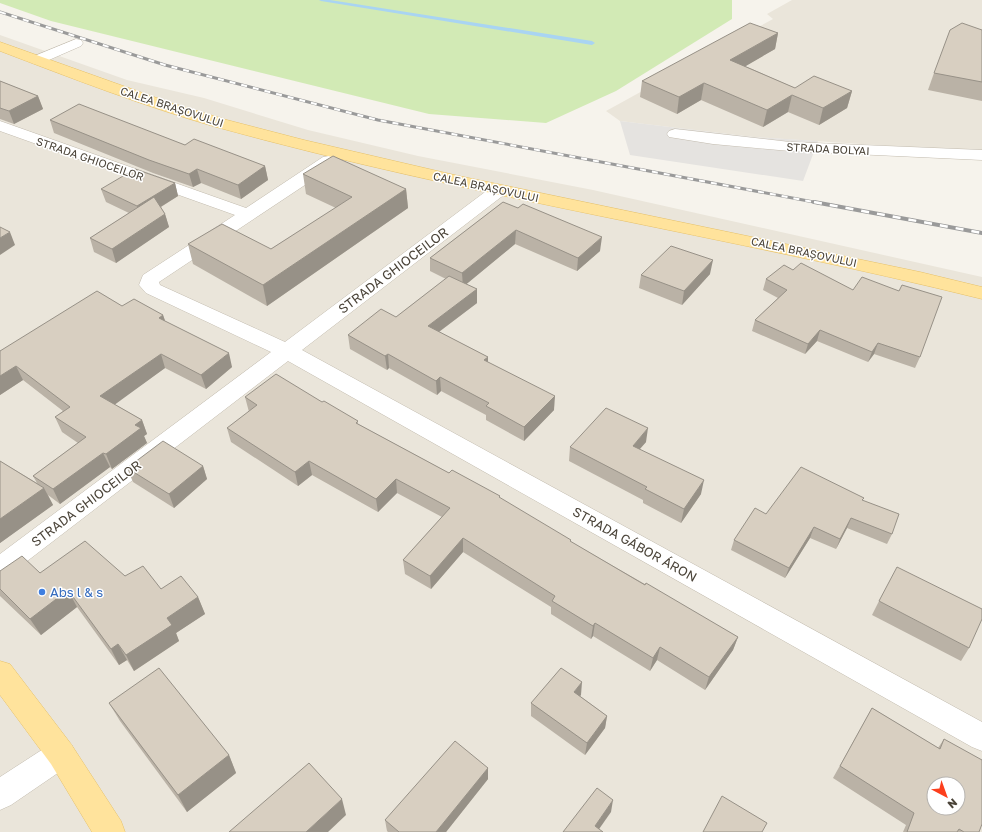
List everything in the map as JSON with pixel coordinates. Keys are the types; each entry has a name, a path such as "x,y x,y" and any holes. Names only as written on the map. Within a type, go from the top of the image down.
{"main road":[{"name":"CALEA BRAȘOVULUI","path":"0,46 112,88 220,123 341,154 499,190 860,264 982,293"},
{"path":"0,673 61,754 110,832"}],"street":[{"path":"38,60 76,43"},
{"name":"STRADA GHIOCEILOR","path":"0,126 248,214"},
{"name":"STRADA BOLYAI","path":"675,134 775,146 982,155"},
{"path":"287,351 154,289 149,285 150,279 341,154"},
{"name":"STRADA GHIOCEILOR","path":"0,568 499,190"},
{"name":"STRADA GÁBOR ÁRON","path":"287,351 982,738"},
{"path":"0,795 61,754"}],"shaded area":[{"path":"792,0 982,0 982,152 753,137 620,121 606,111 773,19 767,14"},
{"path":"0,35 127,80 204,98 308,130 418,156 593,190 982,277 982,832 0,832"},
{"path":"620,121 753,137 818,141 803,181 630,155"}],"green space":[{"path":"0,0 732,0 732,19 616,91 546,123 429,114 51,21 0,3"}],"building":[{"path":"750,23 778,33 730,60 795,88 814,76 852,91 823,108 792,95 767,110 704,83 679,97 642,81"},
{"path":"962,23 982,30 982,82 934,73 950,30"},
{"path":"0,81 38,96 9,111 0,108"},
{"path":"79,104 185,145 194,139 265,166 238,185 197,169 189,174 149,160 50,120"},
{"path":"333,156 406,189 263,285 188,244 222,224 271,249 352,197 303,174"},
{"path":"135,169 175,183 137,206 101,189"},
{"path":"154,197 165,214 112,249 90,238"},
{"path":"503,202 518,208 523,204 602,237 578,258 516,230 462,273 430,258"},
{"path":"0,227 10,232 0,238"},
{"path":"671,246 713,260 684,291 641,275"},
{"path":"801,263 853,290 862,277 899,291 902,285 942,297 920,357 878,343 872,352 820,330 808,344 755,320 787,290 766,279 784,265 793,270"},
{"path":"449,276 477,289 428,326 488,357 484,360 555,396 524,427 486,406 489,403 440,377 436,381 388,354 385,356 348,335 381,309 396,317"},
{"path":"97,291 122,306 134,299 163,315 159,318 229,353 201,375 161,354 100,396 142,420 135,425 141,428 106,454 103,453 53,489 33,476 86,437 55,417 70,407 16,366 0,376 0,351"},
{"path":"276,374 322,402 324,401 358,421 356,423 449,473 452,470 500,496 499,497 571,540 570,541 645,585 646,583 738,637 709,677 660,647 653,658 595,623 593,626 552,601 555,596 463,538 430,576 403,560 450,508 396,479 376,499 309,461 295,472 227,428 257,405 245,397"},
{"path":"606,408 648,428 633,446 704,480 684,509 645,489 647,487 570,447"},
{"path":"163,441 203,466 169,494 127,468"},
{"path":"0,461 44,488 0,519"},
{"path":"801,467 864,498 862,500 899,514 892,534 851,518 840,539 814,527 789,568 734,540 755,508 766,514"},
{"path":"85,541 125,576 143,566 161,589 181,576 198,597 167,618 172,625 126,655 118,644 111,649 68,590 30,619 0,589 0,571 22,556 40,573"},
{"path":"897,567 982,609 982,619 969,648 879,601"},
{"path":"159,668 229,755 178,795 109,703"},
{"path":"561,668 582,682 574,692 607,716 587,743 531,703"},
{"path":"872,708 940,749 944,739 982,760 982,824 979,832 964,832 959,829 957,832 907,832 914,813 840,766"},
{"path":"455,741 488,768 436,832 399,832 385,820"},
{"path":"309,763 342,799 306,832 229,832"},
{"path":"597,788 613,800 595,826 603,832 563,832"},
{"path":"722,796 767,823 762,832 703,832"}],"waterway":[{"path":"321,0 592,43"}],"railway":[{"path":"0,12 165,65 378,120 819,203"},
{"path":"814,202 982,233"}],"place":[{"name":"Abs l & s","path":"42,592"}]}
